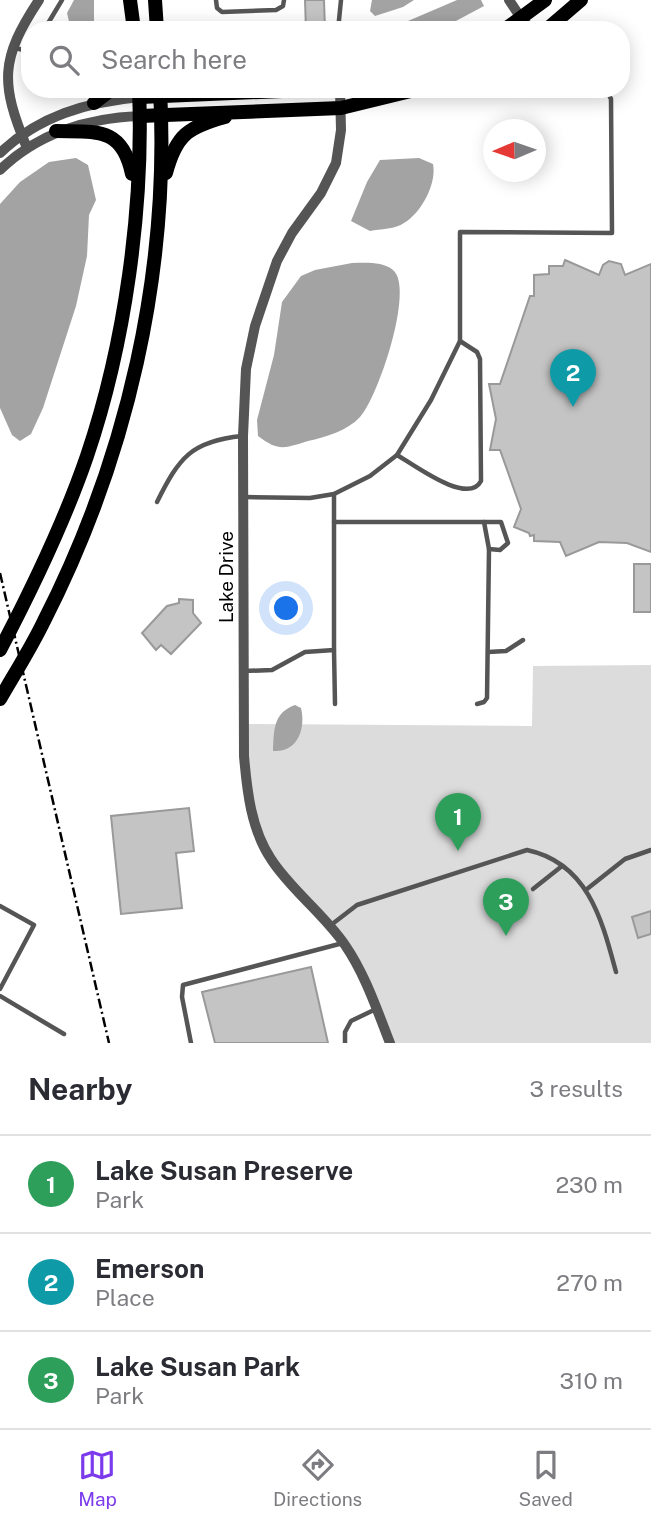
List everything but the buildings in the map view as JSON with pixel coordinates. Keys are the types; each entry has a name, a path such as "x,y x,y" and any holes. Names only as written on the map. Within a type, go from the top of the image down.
{"main road":[{"path":"129,21 130,0"},
{"path":"130,0 133,21"},
{"path":"155,0 157,21"},
{"path":"517,21 545,0"},
{"path":"556,21 581,0"},
{"path":"94,103 100,98"},
{"path":"0,650 36,582 75,488 103,401 121,322 135,204 139,98"},
{"path":"0,699 44,622 89,520 121,425 148,306 160,202 161,98"},
{"path":"139,116 341,108 382,98"},
{"path":"160,202 172,154 183,135 209,122 249,111"},
{"path":"56,131 95,132 119,142 131,170 135,204"}],"street":[{"path":"26,21 39,0"},
{"path":"509,0 524,21"},
{"path":"21,29 10,47 5,75 6,100 27,148"},
{"path":"0,153 28,130 66,112 116,98"},
{"name":"Lake Drive","path":"340,98 341,130 336,163 321,193 292,233 277,261 255,326 246,369 243,436 244,755 247,791 260,840 272,861 331,925 355,960 390,1043"},
{"path":"0,170 27,148 56,131 89,122 139,116"}],"lane":[{"path":"49,21 62,0"},
{"path":"216,0 217,8 222,12 276,10 284,6 284,0"},
{"path":"339,21 341,0"},
{"path":"10,47 21,49"},
{"path":"243,497 310,498 334,494 370,476 397,455 431,400 460,341 460,232 612,233 610,98"},
{"path":"397,455 455,489 473,489 481,481 480,359 477,352 460,341"},
{"path":"158,502 168,482 198,446 218,439 243,436"},
{"path":"334,494 335,704"},
{"path":"334,522 501,522 509,540 504,549 489,549"},
{"path":"477,704 487,698 489,549 484,522"},
{"path":"488,652 506,651 523,640"},
{"path":"244,671 272,670 305,652 334,650"},
{"path":"331,925 357,905 527,850 541,853 562,866 587,889 603,924 616,972"},
{"path":"587,889 625,859 651,850"},
{"path":"533,889 562,866"},
{"path":"0,906 34,925 0,989"},
{"path":"191,1043 182,997 183,985 344,943"},
{"path":"0,996 64,1034"},
{"path":"345,1043 345,1032 351,1021 376,1009"}],"shaded area":[{"path":"74,0 94,0 94,21 69,21 67,13"},
{"path":"372,0 414,0 403,7 375,16 370,11"},
{"path":"457,0 481,0 484,6 456,21 408,21"},
{"path":"76,158 88,165 96,200 89,215 87,256 76,306 43,408 31,434 20,441 12,435 0,408 0,204 20,182 49,162"},
{"path":"419,158 433,164 433,180 422,205 410,218 397,227 370,231 351,221 367,182 380,160"},
{"path":"352,263 384,265 393,270 399,281 400,298 392,343 376,389 360,417 343,430 288,447 271,445 258,436 257,420 274,355 282,302 301,276 315,270"},
{"path":"651,665 651,1043 390,1043 355,960 272,861 247,791 244,724 532,726 533,666"},
{"path":"295,705 301,708 302,716 298,738 289,748 273,751 276,723 282,713"}],"railway":[{"path":"0,573 109,1043"}],"place":[{"name":"Emerson","path":"573,407"},
{"name":"Lake Susan Preserve","path":"458,851"},
{"name":"Lake Susan Park","path":"506,936"}]}
